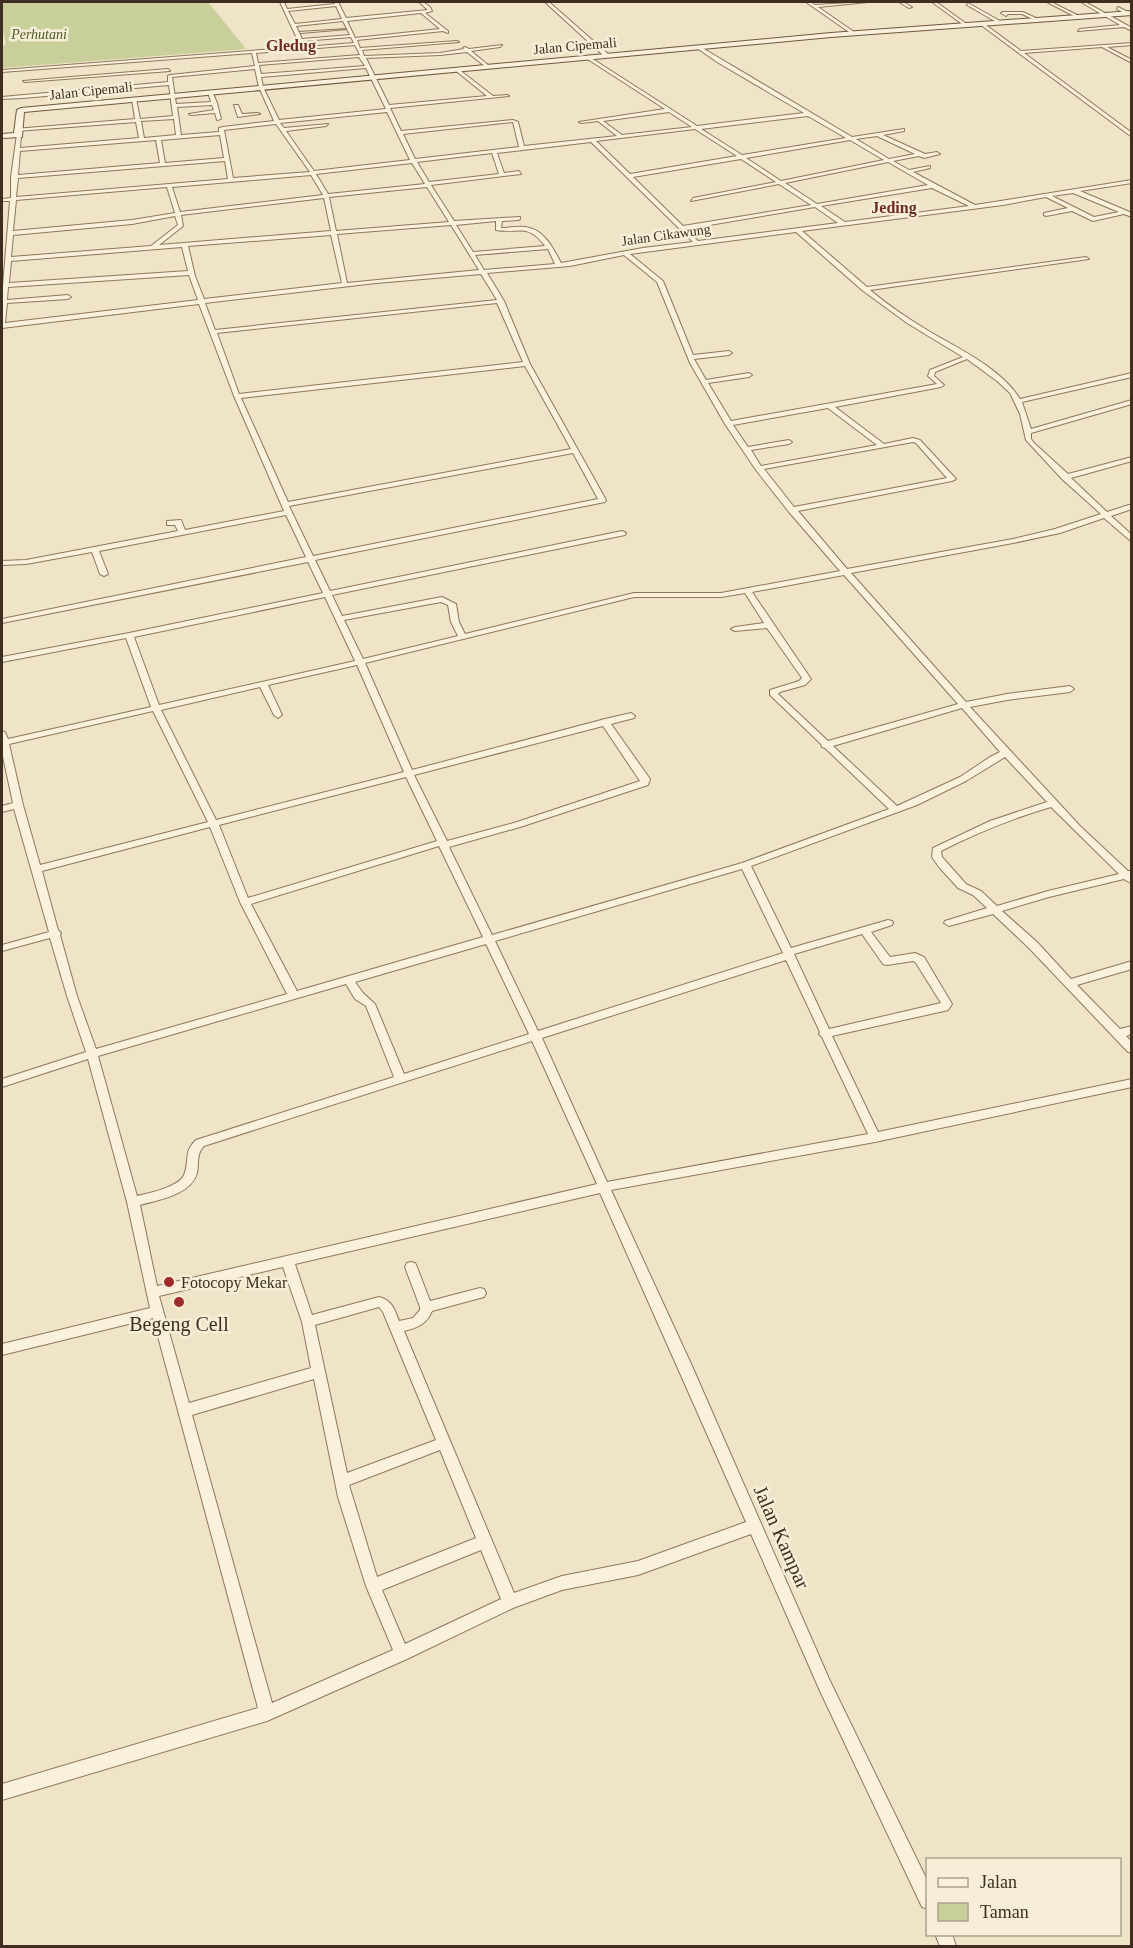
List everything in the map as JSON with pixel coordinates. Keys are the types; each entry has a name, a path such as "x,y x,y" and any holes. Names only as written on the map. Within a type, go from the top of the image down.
{"main road":[{"name":"Jalan Cipemali","path":"21,110 852,33 1129,13"},
{"path":"2,136 18,132 21,110"}],"street":[{"path":"228,2 239,2"},
{"path":"282,2 295,25 304,48"},
{"path":"295,25 423,13 431,10 421,2"},
{"path":"547,2 601,57 672,110 844,224"},
{"path":"808,2 852,33"},
{"path":"815,6 866,2"},
{"path":"901,2 910,7"},
{"path":"934,2 966,25"},
{"path":"1049,2 1077,16"},
{"path":"1083,2 1131,30"},
{"path":"2,621 309,557 602,500 527,364 484,271 451,224 413,160 371,78 337,3 286,10"},
{"path":"968,4 999,22"},
{"path":"1118,8 1129,13"},
{"path":"423,13 486,66"},
{"path":"1006,15 1003,13 1023,13 1035,19"},
{"path":"982,24 1131,136"},
{"path":"1080,30 1124,26"},
{"path":"297,32 349,29"},
{"path":"2,70 304,48 443,30"},
{"path":"300,40 457,42"},
{"path":"1021,52 1131,44"},
{"path":"25,81 144,72 169,73 500,46"},
{"path":"699,47 719,61 933,186 974,206"},
{"path":"1104,47 1131,62"},
{"path":"254,52 261,87 276,120 326,196 345,285"},
{"path":"165,58 180,137"},
{"path":"141,60 144,72"},
{"path":"259,76 366,67"},
{"path":"21,110 27,69"},
{"path":"458,69 491,97"},
{"path":"2,98 171,83"},
{"path":"210,92 219,119"},
{"path":"231,180 221,129 224,128 276,120 507,96"},
{"path":"134,99 142,140"},
{"path":"175,106 215,103"},
{"path":"236,106 240,116 258,115 276,120"},
{"path":"581,122 672,110"},
{"path":"190,114 217,111"},
{"path":"2,200 313,173 811,114"},
{"path":"246,121 258,115"},
{"path":"2,326 18,132 177,117"},
{"path":"599,120 622,137"},
{"path":"399,133 513,121 516,122 522,149"},
{"path":"282,130 326,128 287,135"},
{"path":"630,176 902,130"},
{"path":"17,150 222,133"},
{"path":"878,134 920,154 926,156 937,154"},
{"path":"152,248 180,227 173,185 158,139"},
{"path":"593,141 696,242"},
{"path":"494,152 502,175"},
{"path":"693,200 920,154"},
{"path":"14,177 228,159"},
{"path":"910,171 928,167"},
{"path":"10,233 122,223 198,210 519,174"},
{"name":"Jalan Cikawung","path":"2,326 345,285 560,265 696,242 974,206 1131,181"},
{"path":"682,228 933,186"},
{"path":"1072,190 1129,213"},
{"path":"1046,195 1093,219 1129,213"},
{"path":"1046,214 1073,209"},
{"path":"1093,223 1129,213"},
{"path":"9,260 518,218"},
{"path":"499,220 498,229 530,230 550,247 560,265"},
{"path":"797,230 864,289 924,331 968,357 1010,390 1018,401 1029,432 1028,439 1032,444 1131,540"},
{"name":"Jalan Kampar","path":"185,246 191,273 237,396 287,509 360,662 409,773 535,1035 825,1686 926,1899"},
{"path":"471,254 550,247"},
{"path":"2,252 9,252"},
{"path":"625,253 660,281 703,382 728,424 792,510 843,572 1006,753 1053,803 1130,877"},
{"path":"864,289 1086,259"},
{"path":"6,285 191,273"},
{"path":"3,302 68,297"},
{"path":"213,332 500,302"},
{"path":"691,357 729,353"},
{"path":"728,424 939,386 941,385 931,376 932,371 968,357"},
{"path":"237,396 527,364"},
{"path":"703,382 749,375"},
{"path":"1018,401 1131,375"},
{"path":"1029,432 1131,402"},
{"path":"830,406 883,446"},
{"path":"759,468 913,440 918,441 952,479 792,510"},
{"path":"746,449 789,442"},
{"path":"2,563 26,562 183,533 287,509 573,451"},
{"path":"1065,477 1131,459"},
{"path":"267,1713 157,1312 133,1202 92,1054 72,996 2,740 360,662 633,595 649,593 714,596 1014,541 1057,531 1131,506"},
{"path":"170,523 178,522 183,533"},
{"path":"2,659 622,533"},
{"path":"95,550 104,574"},
{"path":"747,590 807,679 773,693 825,745 895,809"},
{"path":"339,619 442,598 452,604 455,622 463,637"},
{"path":"735,630 769,625"},
{"path":"129,635 156,708 213,823 245,902 294,996"},
{"path":"262,684 278,715"},
{"path":"825,745 964,705 1070,689"},
{"path":"37,869 631,716"},
{"path":"245,902 444,843 517,825 645,783 645,779 605,722"},
{"path":"2,1083 92,1054 745,865 914,803 953,784 1006,753"},
{"path":"1053,803 1021,812 952,841 936,850 937,857 962,886 977,893 1033,945 1131,1049"},
{"path":"2,809 18,805"},
{"path":"745,865 874,1137"},
{"path":"949,923 1048,894 1130,877"},
{"path":"133,1202 183,1184 190,1177 192,1153 200,1143 888,923"},
{"path":"824,1034 944,1007 947,1004 920,960 915,957 887,961 864,930"},
{"path":"2,948 56,933"},
{"path":"1070,983 1131,965"},
{"path":"349,981 359,996 370,1004 400,1078"},
{"path":"1118,1034 1131,1029"},
{"path":"152,1292 604,1187 874,1137 1131,1083"},
{"path":"287,1260 308,1322 341,1482 374,1587 402,1654"},
{"path":"395,1328 417,1322 424,1317 426,1307 411,1267"},
{"path":"426,1307 480,1293"},
{"path":"308,1322 379,1302 388,1309 510,1602"},
{"path":"2,1350 157,1312"},
{"path":"184,1411 319,1372"},
{"path":"341,1482 443,1443"},
{"path":"2,1791 267,1713 402,1654 510,1602 571,1581 638,1568 754,1526"},
{"path":"374,1587 484,1542"}],"green space":[{"name":"Perhutani","path":"2,2 208,2 246,49 2,68 2,47 6,43 2,28"}],"place":[{"name":"Fotocopy Mekar","path":"169,1282"},
{"name":"Begeng Cell","path":"179,1302"}],"district":[{"name":"Gledug","path":"291,45"},
{"name":"Jeding","path":"894,207"}]}
